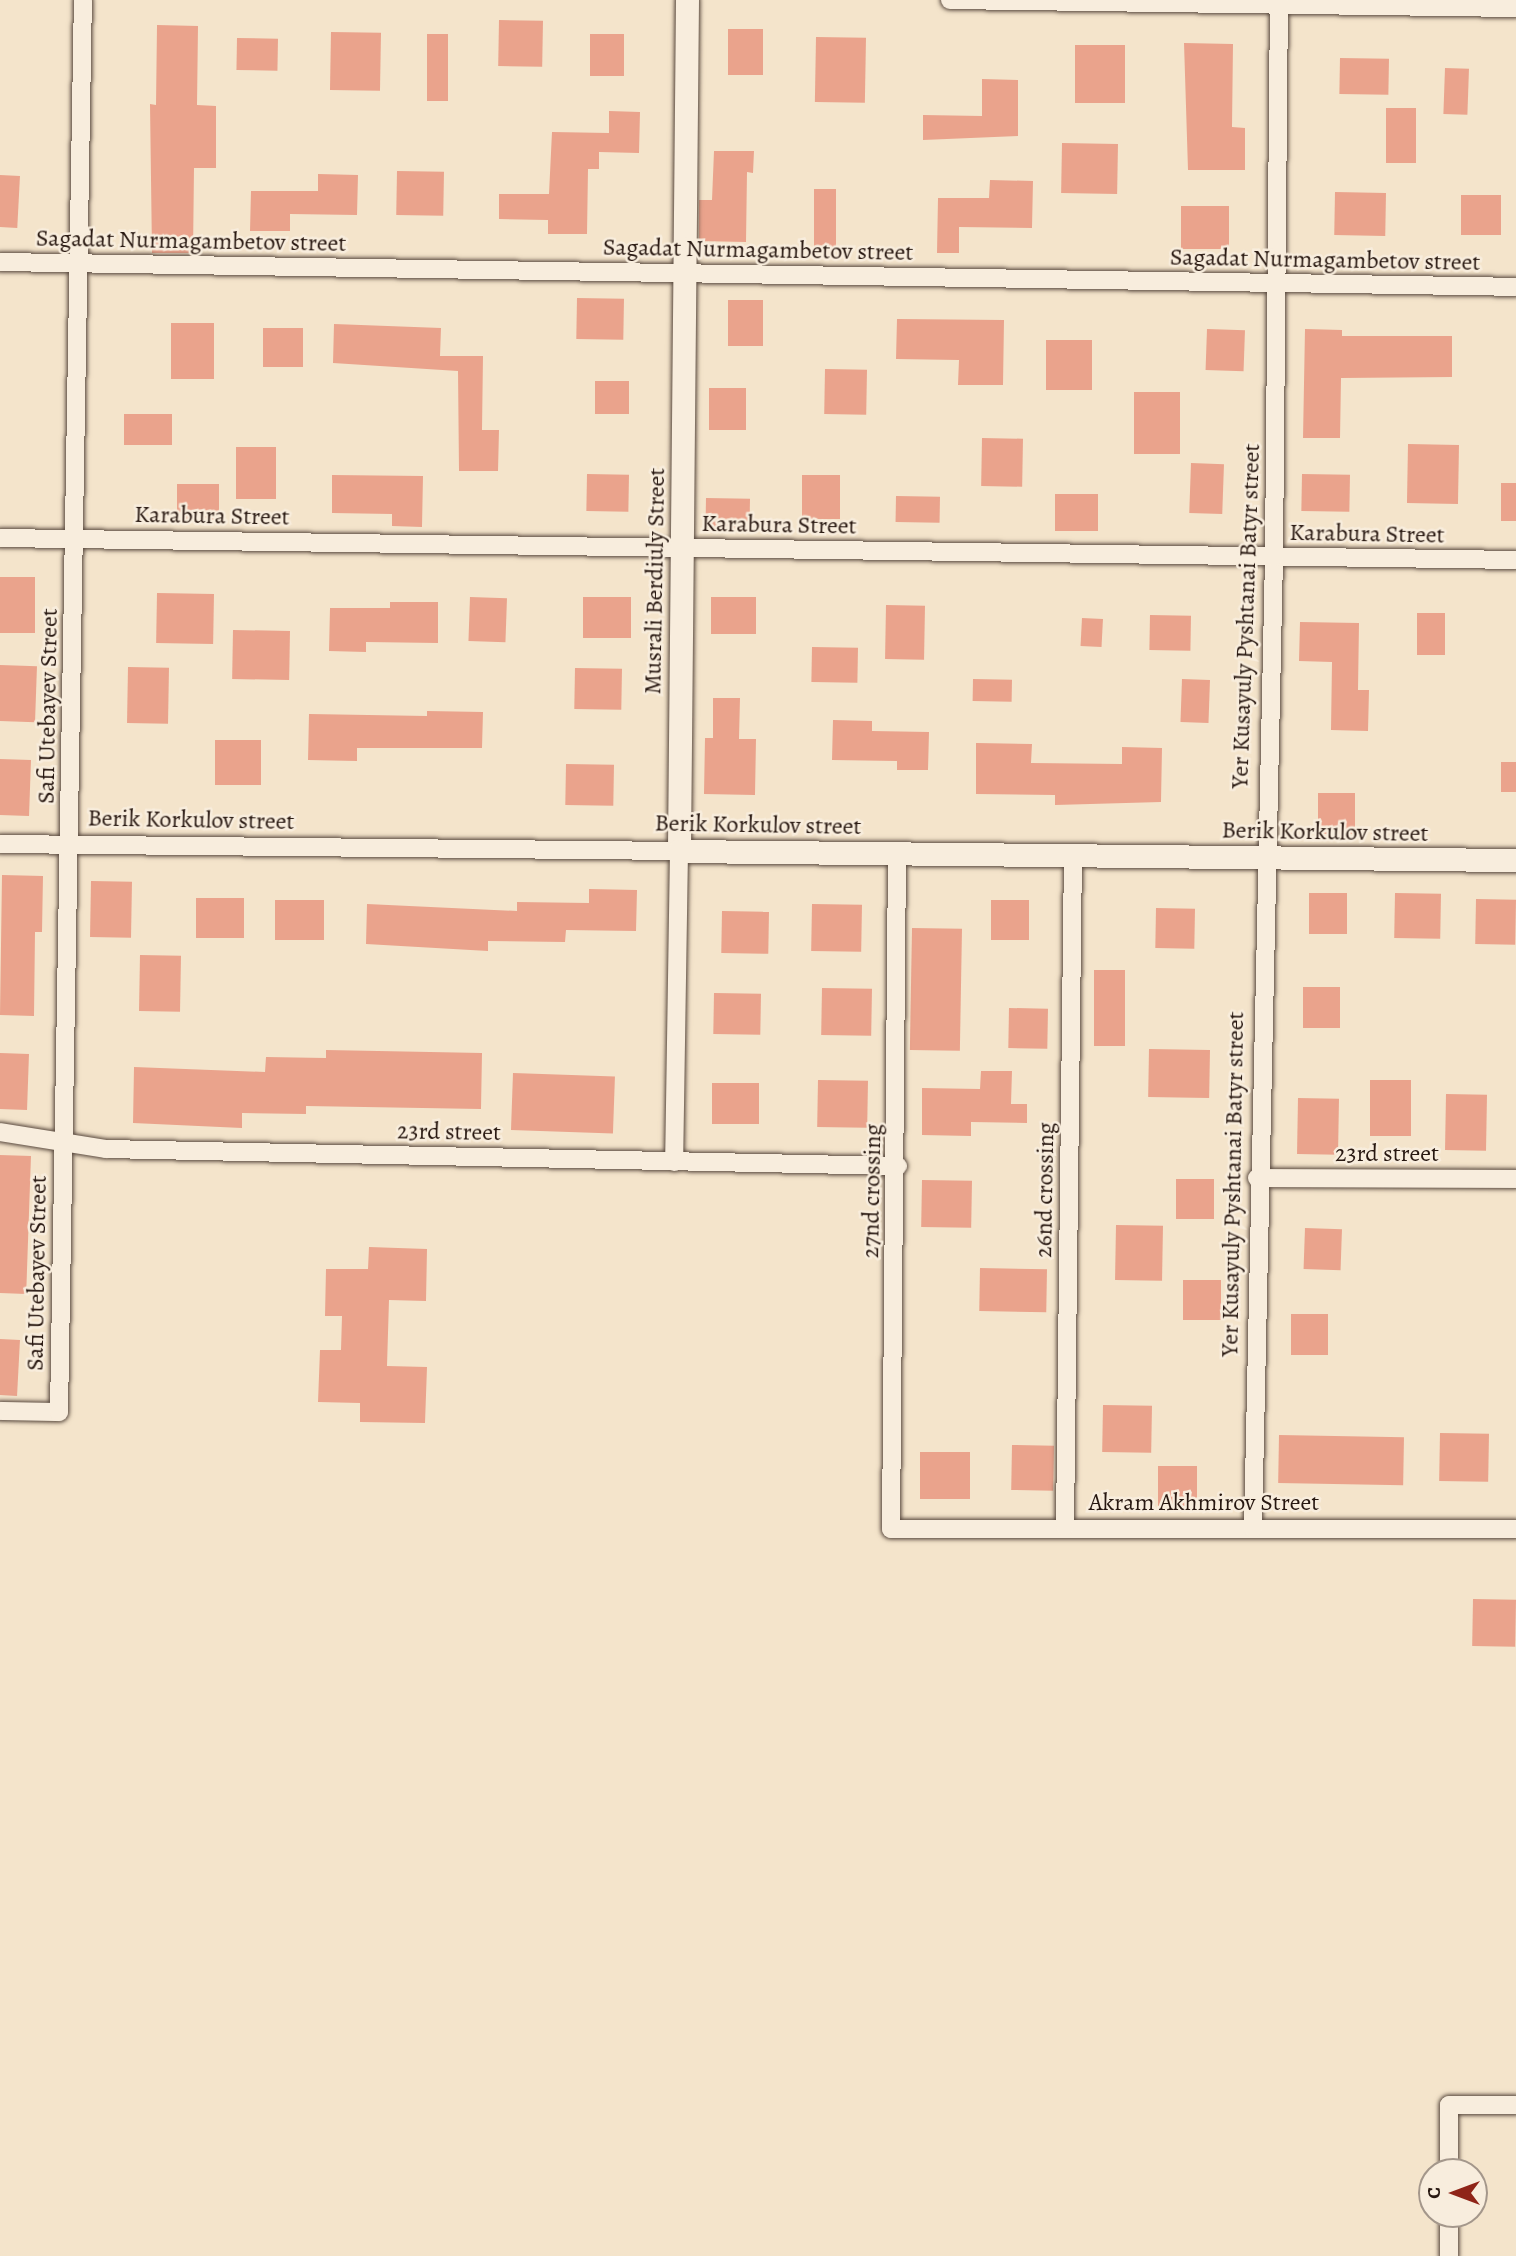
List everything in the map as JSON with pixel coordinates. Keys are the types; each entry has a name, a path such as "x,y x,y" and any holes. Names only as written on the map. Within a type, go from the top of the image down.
{"street":[{"name":"Safi Utebayev Street","path":"0,1411 59,1412 76,539 83,0"},
{"name":"Musrali Berdiuly Street","path":"674,1162 687,0"},
{"path":"950,0 1279,2 1516,8"},
{"name":"Yer Kusayuly Pyshtanai Batyr street","path":"1253,1528 1264,858 1274,557 1279,2"},
{"name":"Sagadat Nurmagambetov street","path":"0,262 1516,287"},
{"name":"Karabura Street","path":"0,538 1516,560"},
{"name":"Berik Korkulov street","path":"0,844 1516,860"},
{"name":"27nd crossing","path":"891,1529 898,1166 897,853"},
{"name":"26nd crossing","path":"1065,1527 1073,855"},
{"name":"23rd street","path":"0,1132 63,1139 107,1149 898,1166"},
{"name":"23rd street","path":"1258,1178 1516,1179"},
{"name":"Akram Akhmirov Street","path":"891,1529 1516,1529"},
{"path":"1449,2158 1449,2105 1516,2105"},
{"path":"1449,2228 1449,2256"}],"building":[{"path":"499,20 543,21 542,67 498,66"},
{"path":"157,25 198,26 197,105 216,106 216,168 194,168 193,253 152,253 150,104 156,105"},
{"path":"728,29 763,29 763,75 728,75"},
{"path":"331,32 381,33 380,91 330,90"},
{"path":"427,34 448,34 448,101 427,101"},
{"path":"590,34 624,34 624,76 590,76"},
{"path":"816,37 866,38 865,103 815,102"},
{"path":"237,38 278,39 277,71 236,70"},
{"path":"1184,43 1233,44 1232,127 1245,128 1245,170 1188,170"},
{"path":"1075,45 1125,45 1125,103 1075,103"},
{"path":"1340,58 1389,59 1388,95 1339,94"},
{"path":"1445,68 1469,69 1467,115 1443,114"},
{"path":"982,79 1018,80 1018,136 923,140 923,115 982,116"},
{"path":"1386,108 1416,108 1416,163 1386,163"},
{"path":"609,111 640,112 639,153 599,152 599,169 588,169 587,234 548,234 548,220 499,219 499,194 549,194 552,132 609,133"},
{"path":"1062,143 1118,144 1117,194 1061,193"},
{"path":"714,151 754,151 753,173 747,172 746,242 699,241 699,200 712,200"},
{"path":"397,171 444,172 443,216 396,215"},
{"path":"318,174 358,175 357,215 290,214 290,231 250,231 251,191 318,191"},
{"path":"0,175 20,176 17,228 0,227"},
{"path":"990,180 1033,181 1032,228 959,227 959,253 937,253 938,198 989,198"},
{"path":"814,189 836,189 836,249 814,249"},
{"path":"1335,192 1386,193 1385,236 1334,235"},
{"path":"1461,195 1501,195 1501,235 1461,235"},
{"path":"1181,206 1229,206 1229,249 1181,249"},
{"path":"577,298 624,299 623,340 576,339"},
{"path":"728,300 763,300 763,346 728,346"},
{"path":"897,319 1004,320 1003,385 958,385 959,360 896,359"},
{"path":"171,323 214,323 214,379 171,379"},
{"path":"334,324 441,328 440,356 483,356 482,430 499,430 498,471 459,471 458,371 333,363"},
{"path":"263,328 303,328 303,367 263,367"},
{"path":"1207,329 1245,330 1244,371 1206,370"},
{"path":"1305,329 1342,330 1342,336 1452,336 1452,377 1341,378 1340,438 1303,438"},
{"path":"1046,340 1092,340 1092,390 1046,390"},
{"path":"825,369 867,370 866,415 824,414"},
{"path":"595,381 629,381 629,414 595,414"},
{"path":"709,388 746,388 746,430 709,430"},
{"path":"1134,392 1180,392 1180,454 1134,454"},
{"path":"124,414 172,414 172,445 124,445"},
{"path":"982,438 1023,439 1022,487 981,486"},
{"path":"1408,444 1459,445 1458,504 1407,503"},
{"path":"236,447 276,447 276,499 236,499"},
{"path":"1191,463 1224,464 1222,514 1189,513"},
{"path":"587,474 629,475 628,512 586,511"},
{"path":"1302,474 1350,475 1349,512 1301,511"},
{"path":"332,475 423,476 422,527 392,526 392,514 332,513"},
{"path":"802,475 840,475 840,519 802,519"},
{"path":"1501,483 1516,483 1516,521 1501,521"},
{"path":"177,484 219,484 219,520 177,520"},
{"path":"1055,494 1098,494 1098,531 1055,531"},
{"path":"896,496 940,497 940,523 896,522"},
{"path":"706,498 750,499 749,531 705,530"},
{"path":"0,577 35,577 35,633 0,633"},
{"path":"157,593 214,594 213,644 156,643"},
{"path":"470,597 507,598 505,642 468,641"},
{"path":"583,597 631,597 631,638 583,638"},
{"path":"711,597 756,597 756,634 711,634"},
{"path":"390,602 438,602 438,643 366,642 366,652 329,651 330,608 390,608"},
{"path":"886,605 925,606 924,660 885,659"},
{"path":"1417,613 1445,613 1445,655 1417,655"},
{"path":"1150,615 1191,616 1190,651 1149,650"},
{"path":"1082,618 1103,619 1102,647 1081,646"},
{"path":"1300,622 1359,623 1358,690 1369,690 1368,731 1331,730 1332,662 1299,661"},
{"path":"233,630 290,631 289,680 232,679"},
{"path":"812,647 858,648 857,683 811,682"},
{"path":"0,665 37,666 35,722 0,721"},
{"path":"128,667 169,668 168,724 127,723"},
{"path":"575,668 622,669 621,710 574,709"},
{"path":"973,679 1012,680 1012,702 973,701"},
{"path":"1182,679 1210,680 1208,723 1180,722"},
{"path":"713,698 740,698 739,739 756,739 755,795 704,794 705,738 713,738"},
{"path":"427,711 483,712 482,748 357,748 357,761 308,760 309,714 427,716"},
{"path":"833,720 872,721 872,731 929,732 928,770 897,770 897,761 832,760"},
{"path":"215,740 261,740 261,785 215,785"},
{"path":"976,743 1032,744 1031,763 1122,764 1122,747 1162,748 1161,802 1055,805 1055,795 976,794"},
{"path":"0,759 31,760 29,816 0,815"},
{"path":"1501,762 1516,762 1516,792 1501,792"},
{"path":"566,764 614,765 613,806 565,805"},
{"path":"1318,793 1355,793 1355,834 1318,834"},
{"path":"2,875 43,876 42,932 35,932 34,1016 0,1015"},
{"path":"91,881 132,882 131,938 90,937"},
{"path":"589,889 637,890 636,931 566,930 565,942 488,941 488,951 366,944 367,904 517,911 517,902 589,903"},
{"path":"1309,893 1347,893 1347,934 1309,934"},
{"path":"1395,893 1441,894 1440,939 1394,938"},
{"path":"196,898 244,898 244,938 196,938"},
{"path":"1476,899 1516,900 1515,945 1475,944"},
{"path":"275,900 324,900 324,940 275,940"},
{"path":"991,900 1029,900 1029,940 991,940"},
{"path":"812,904 862,905 861,952 811,951"},
{"path":"1156,908 1195,909 1194,949 1155,948"},
{"path":"722,911 769,912 768,954 721,953"},
{"path":"912,928 962,929 960,1051 910,1050"},
{"path":"140,955 181,956 180,1012 139,1011"},
{"path":"1094,970 1125,970 1125,1046 1094,1046"},
{"path":"1303,987 1340,987 1340,1028 1303,1028"},
{"path":"822,988 872,989 871,1036 821,1035"},
{"path":"714,993 761,994 760,1035 713,1034"},
{"path":"1009,1008 1048,1009 1047,1049 1008,1048"},
{"path":"1149,1049 1210,1050 1209,1098 1148,1097"},
{"path":"326,1050 482,1053 481,1109 306,1106 306,1114 242,1113 242,1128 133,1123 134,1067 265,1072 266,1057 326,1058"},
{"path":"0,1053 29,1054 27,1110 0,1109"},
{"path":"981,1071 1012,1071 1011,1104 1027,1104 1027,1123 971,1122 971,1136 922,1135 922,1088 980,1089"},
{"path":"513,1073 615,1077 613,1134 511,1130"},
{"path":"818,1080 868,1081 867,1128 817,1127"},
{"path":"1370,1080 1411,1080 1411,1136 1370,1136"},
{"path":"712,1083 759,1083 759,1124 712,1124"},
{"path":"1446,1094 1487,1095 1486,1151 1445,1150"},
{"path":"1298,1098 1339,1099 1338,1155 1297,1154"},
{"path":"0,1155 31,1156 26,1294 0,1293"},
{"path":"1176,1179 1214,1179 1214,1219 1176,1219"},
{"path":"922,1180 972,1181 971,1228 921,1227"},
{"path":"1116,1225 1163,1226 1162,1281 1115,1280"},
{"path":"1305,1228 1342,1229 1341,1270 1304,1269"},
{"path":"369,1247 427,1249 426,1301 389,1300 387,1366 427,1367 425,1423 360,1422 360,1403 318,1402 320,1350 341,1350 342,1316 325,1316 326,1269 368,1269"},
{"path":"980,1268 1047,1269 1046,1312 979,1311"},
{"path":"1183,1280 1221,1280 1221,1320 1183,1320"},
{"path":"1291,1314 1328,1314 1328,1355 1291,1355"},
{"path":"0,1339 20,1340 17,1396 0,1395"},
{"path":"1103,1405 1152,1406 1151,1453 1102,1452"},
{"path":"1440,1433 1489,1434 1488,1482 1439,1481"},
{"path":"1279,1435 1404,1437 1403,1485 1278,1483"},
{"path":"1012,1445 1054,1446 1053,1491 1011,1490"},
{"path":"920,1452 970,1452 970,1499 920,1499"},
{"path":"1158,1466 1197,1466 1197,1506 1158,1506"},
{"path":"1473,1599 1516,1600 1515,1647 1472,1646"}]}
